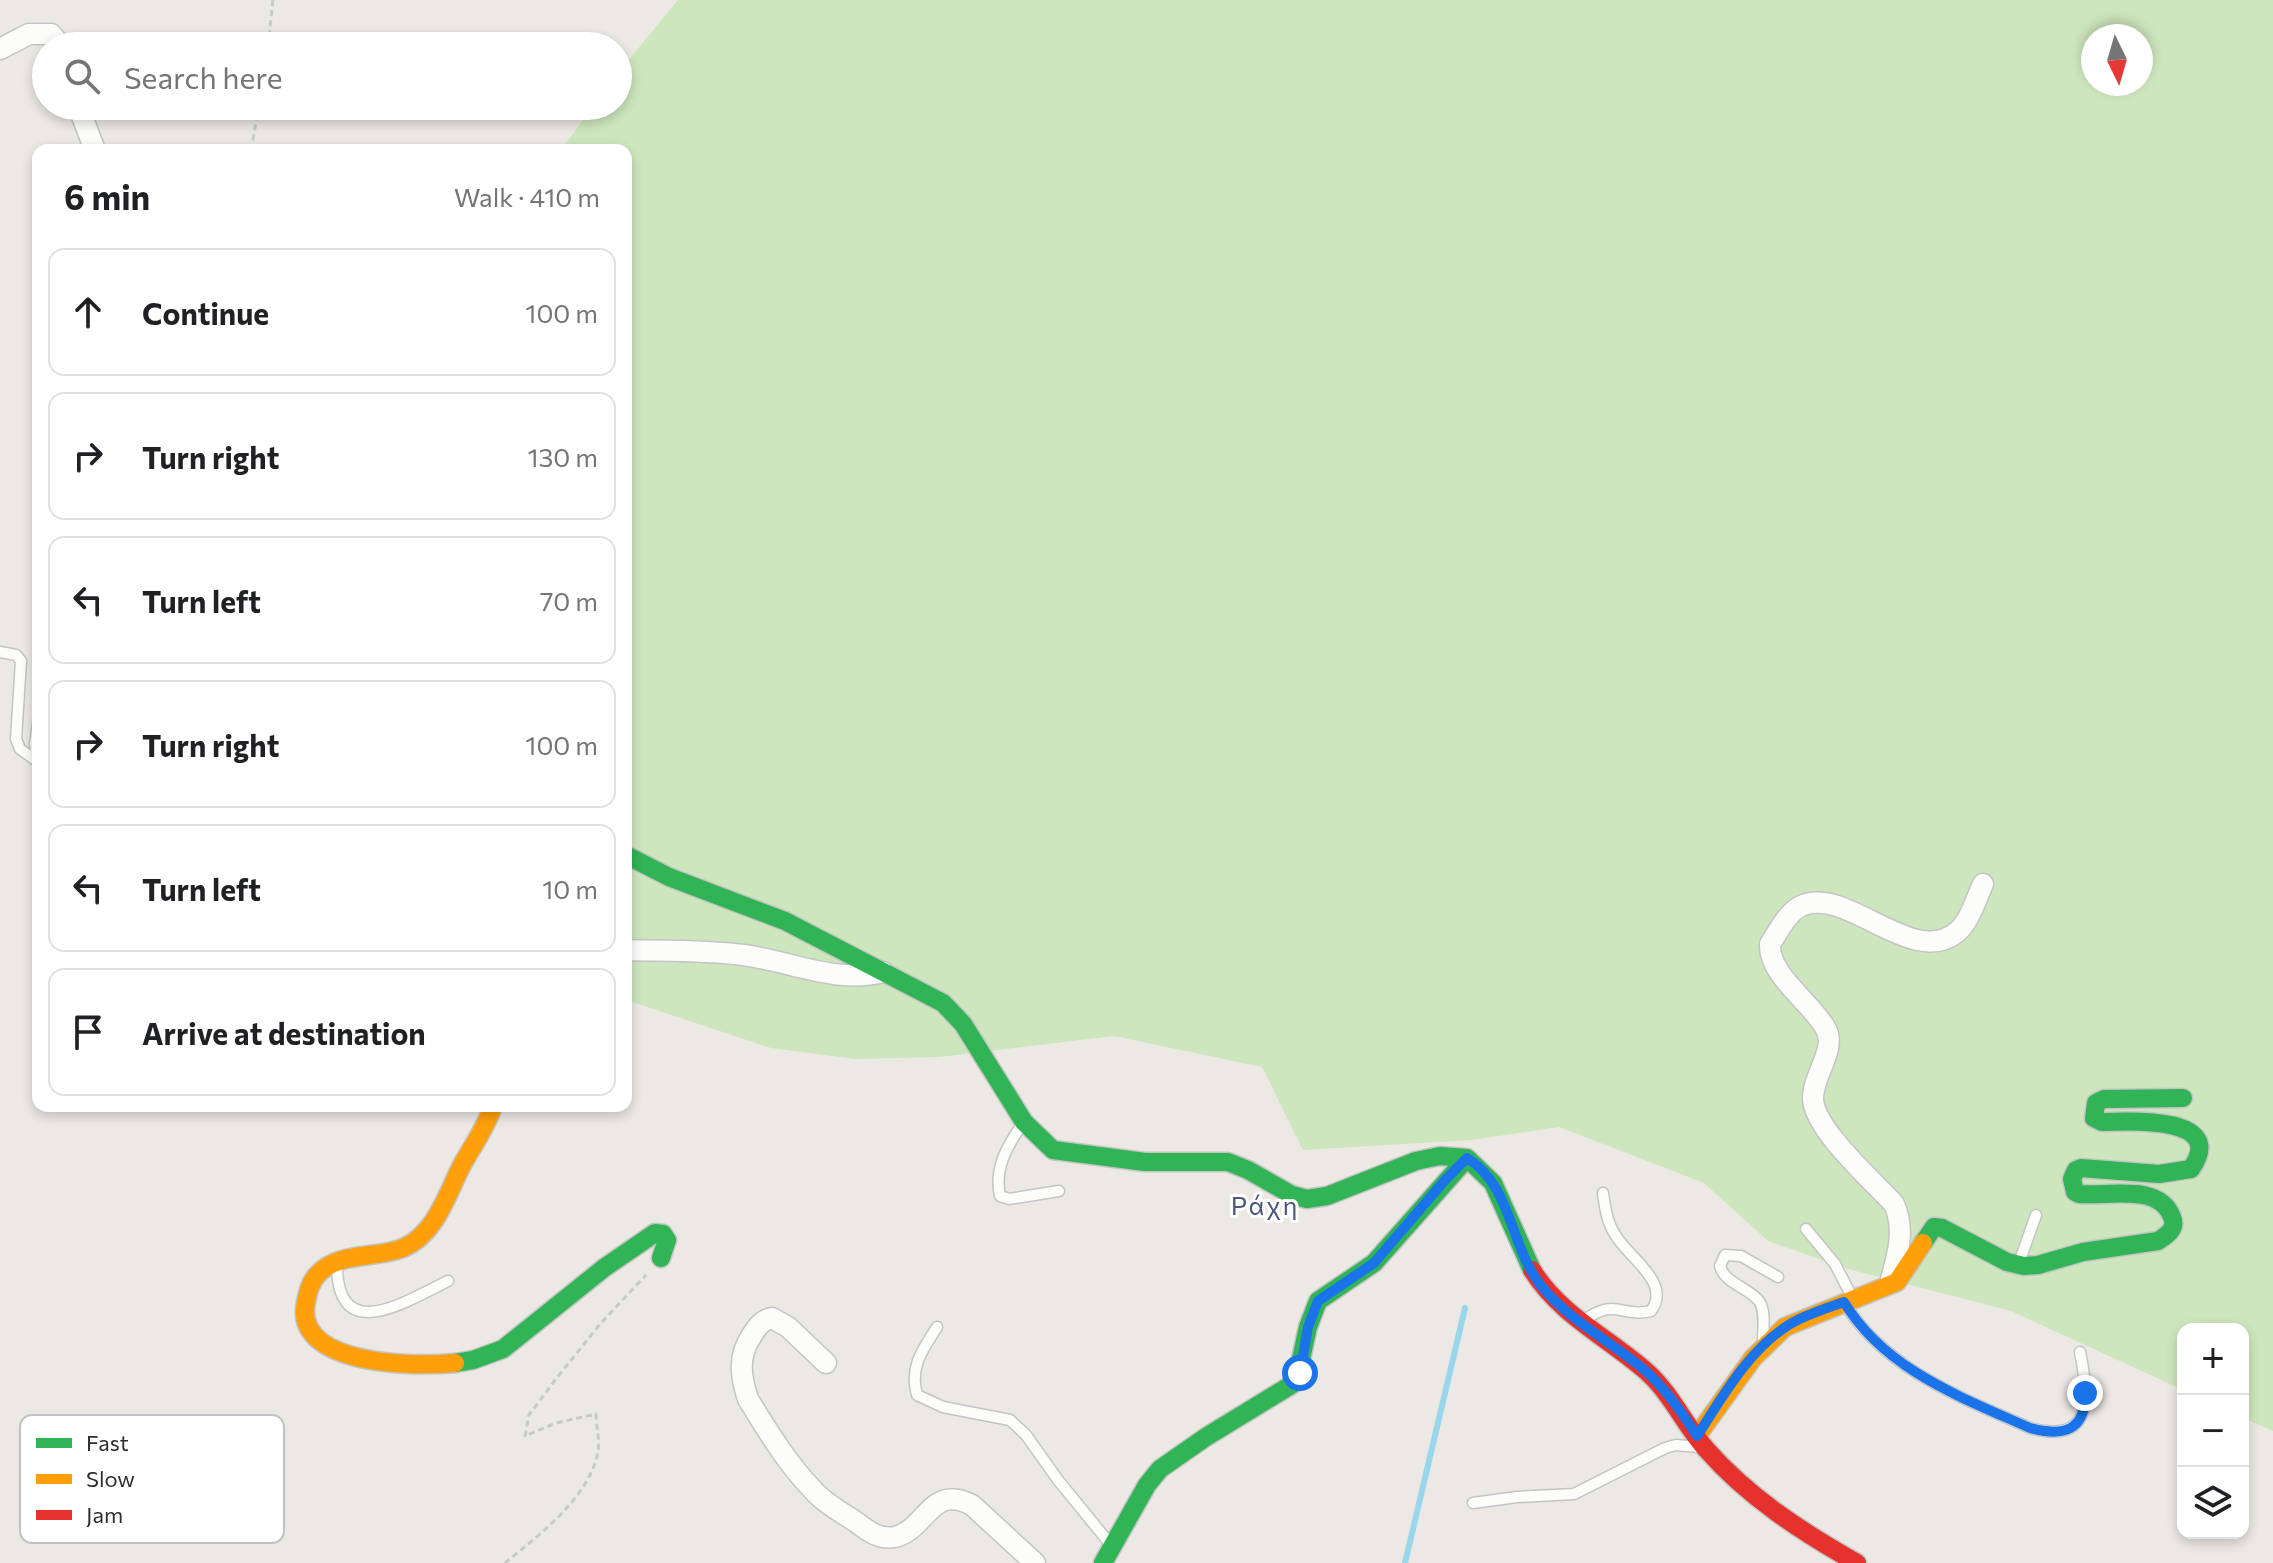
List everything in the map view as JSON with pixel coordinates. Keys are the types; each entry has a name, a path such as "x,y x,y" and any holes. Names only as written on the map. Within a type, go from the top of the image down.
{"street":[{"path":"0,49 32,34"},
{"path":"83,120 93,144"},
{"path":"632,858 669,877 785,921 924,992 954,1013 1024,1122 1045,1145 1062,1153 1145,1162 1228,1162 1292,1195 1307,1199 1327,1196 1416,1161 1440,1156 1467,1158 1480,1166 1494,1182 1530,1269 1550,1296 1646,1371 1670,1396 1700,1441 1726,1469 1799,1529 1857,1563"},
{"path":"1889,1287 1899,1241 1899,1214 1894,1204 1818,1121 1813,1090 1829,1047 1827,1030 1773,961 1770,944 1793,911 1811,903 1825,904 1921,942 1935,942 1956,934 1964,925 1983,884"},
{"path":"632,950 744,955 840,975 883,972"},
{"path":"1700,1441 1734,1382 1763,1347 1785,1327 1889,1287 1902,1276 1934,1227 1945,1227 2001,1260 2018,1265 2041,1265 2070,1255 2167,1237 2173,1229 2174,1220 2167,1207 2136,1194 2079,1194 2075,1192 2072,1179 2076,1170 2081,1168 2159,1174 2191,1169 2198,1156 2196,1138 2189,1131 2168,1123 2102,1122 2094,1118 2096,1103 2104,1099 2183,1098"},
{"path":"491,1112 423,1235 395,1250 337,1260 321,1270 309,1286 304,1313 311,1334 330,1350 349,1357 417,1363 463,1362 497,1353 588,1280 655,1233 663,1234 667,1240 661,1258"},
{"path":"1108,1555 1147,1485 1160,1469 1195,1443 1296,1382 1308,1327 1318,1301 1374,1263 1467,1158"},
{"path":"826,1363 788,1327 772,1318 758,1325 741,1357 748,1399 811,1489 878,1537 885,1538 909,1530 939,1502 962,1500 972,1505 1035,1563"}],"lane":[{"path":"0,652 16,655 21,661 16,739 20,749 32,758"},
{"path":"1024,1122 1004,1153 998,1176 1000,1196 1009,1199 1059,1191"},
{"path":"1581,1323 1608,1307 1640,1313 1651,1311 1657,1298 1656,1286 1648,1273 1614,1234 1606,1214 1603,1193"},
{"path":"2018,1265 2036,1215"},
{"path":"1806,1229 1835,1264 1849,1301 1868,1336 1924,1379 2030,1428 2048,1433 2070,1429 2082,1416 2085,1393 2080,1352"},
{"path":"1763,1347 1762,1313 1758,1301 1727,1278 1720,1266 1725,1255 1734,1254 1778,1277"},
{"path":"337,1260 338,1287 342,1298 366,1314 389,1309 448,1281"},
{"path":"937,1327 916,1363 914,1380 917,1395 943,1407 1010,1420 1026,1435 1108,1555"},
{"path":"1473,1503 1574,1494 1665,1448 1700,1441"}],"path":[{"path":"270,32 273,0"},
{"path":"252,144 256,120"},
{"path":"505,1563 580,1494 598,1452 596,1414 556,1423 525,1436 529,1415 601,1323 661,1258"}],"green space":[{"path":"678,0 2273,0 2273,1431 2249,1421 2249,1323 2177,1323 2177,1387 2011,1311 1848,1269 1768,1241 1704,1183 1559,1127 1472,1140 1303,1150 1262,1067 1114,1036 940,1057 855,1059 771,1048 632,1002 632,144 565,144 583,120 632,120 632,56"}],"waterway":[{"path":"1405,1563 1465,1308"}],"traffic: fast":[{"path":"632,858 669,877 785,921 943,1003 963,1024 1024,1122 1053,1150 1145,1162 1228,1162 1292,1195 1307,1199 1327,1196 1416,1161 1440,1156 1467,1158"},
{"path":"1923,1243 1934,1227 1942,1228 2007,1262 2024,1266 2083,1252 2158,1241 2170,1231 2173,1221 2165,1206 2156,1199 2131,1194 2079,1194 2075,1192 2072,1179 2076,1170 2081,1168 2159,1174 2191,1169 2199,1151 2197,1139 2186,1130 2151,1122 2102,1122 2094,1118 2096,1103 2104,1099 2183,1098"},
{"path":"1103,1563 1147,1485 1160,1469 1296,1382 1308,1327 1318,1301 1374,1263 1467,1158 1493,1183 1532,1270"},
{"path":"455,1363 503,1349 604,1268 655,1233 663,1234 667,1240 661,1258"}],"traffic: slow":[{"path":"455,1363 387,1362 336,1350 318,1339 307,1323 306,1302 313,1281 326,1267 346,1259 403,1248 424,1233 439,1212 490,1112"},
{"path":"1697,1436 1753,1358 1785,1327 1897,1282 1923,1243"}],"traffic: jam":[{"path":"1532,1270 1570,1313 1655,1380 1706,1449 1740,1483 1796,1526 1857,1563"}],"district":[{"name":"Ράχη","path":"1265,1206"}],"route":[{"path":"1300,1373 1308,1327 1318,1301 1374,1263 1467,1158 1480,1166 1494,1182 1530,1269 1540,1284 1581,1323 1646,1371 1670,1396 1697,1436 1734,1382 1763,1347 1785,1327 1844,1302 1868,1336 1924,1379 2030,1428 2048,1433 2070,1429 2082,1416 2085,1393"}]}
